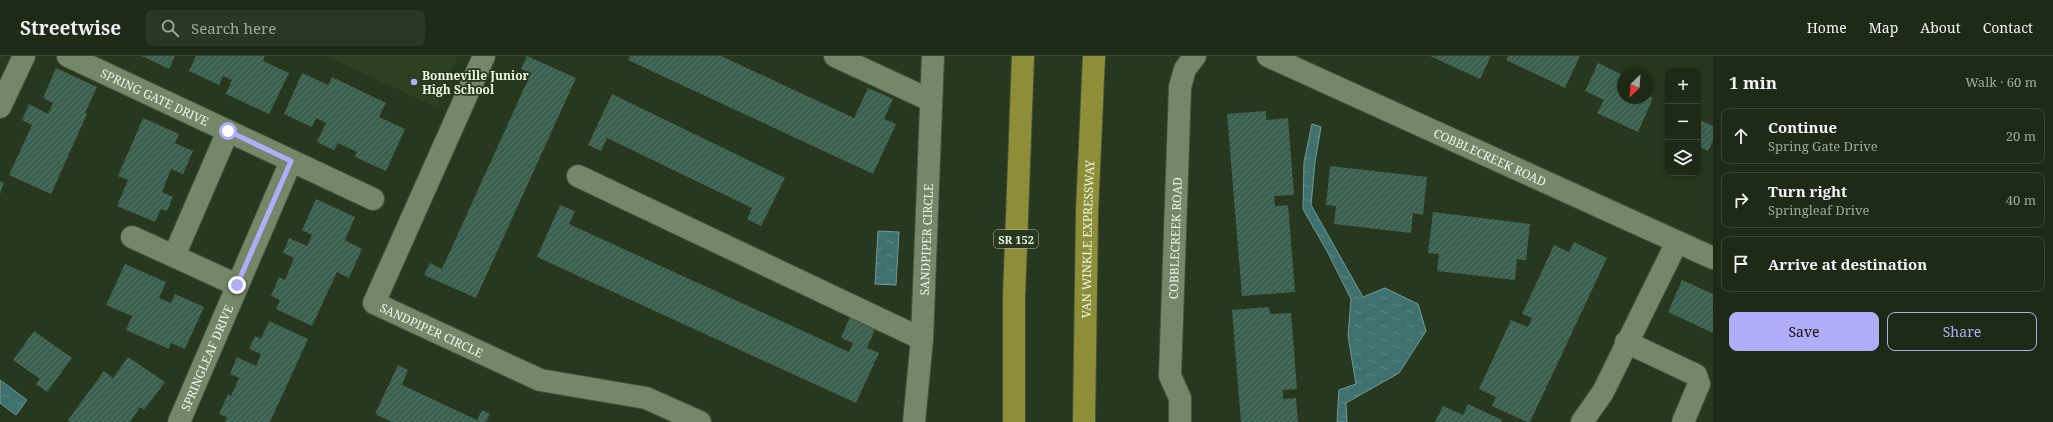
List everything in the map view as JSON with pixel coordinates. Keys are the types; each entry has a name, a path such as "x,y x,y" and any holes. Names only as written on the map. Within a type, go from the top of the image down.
{"main road":[{"name":"SR 152","path":"1014,422 1014,297 1023,56"},
{"name":"VAN WINKLE EXPRESSWAY","path":"1084,422 1087,212 1094,56"}],"street":[{"path":"0,107 24,56"},
{"name":"SPRING GATE DRIVE","path":"68,56 373,199"},
{"name":"SANDPIPER CIRCLE","path":"484,56 374,303 540,380 646,398 700,422"},
{"path":"835,56 930,100"},
{"name":"SANDPIPER CIRCLE","path":"914,422 922,340 930,100 933,56"},
{"name":"COBBLECREEK ROAD","path":"1180,422 1180,398 1170,376 1180,87 1185,69 1195,56"},
{"name":"COBBLECREEK ROAD","path":"1268,56 1713,258"},
{"path":"174,256 228,131"},
{"name":"SPRINGLEAF DRIVE","path":"179,422 291,161"},
{"path":"578,176 922,340"},
{"path":"132,237 237,285"},
{"path":"1582,422 1603,392 1676,242"},
{"path":"1626,342 1696,374 1699,384 1682,422"}],"shaded area":[{"name":"Bonneville Junior High School","path":"326,56 458,56 436,107"}],"water":[{"path":"1312,124 1321,127 1315,162 1311,205 1363,297 1385,288 1418,304 1426,331 1399,373 1346,403 1347,422 1337,422 1339,390 1356,384 1348,336 1351,299 1328,253 1303,209 1304,162"},
{"path":"878,231 899,232 896,285 875,284"},
{"path":"0,380 27,400 16,415 0,403"}],"building":[{"path":"142,56 175,56 169,69"},
{"path":"196,56 265,56 263,61 289,73 269,114 226,94 232,80 223,76 219,85 189,71"},
{"path":"527,56 576,78 476,298 424,275 430,263 442,269 531,73 521,69"},
{"path":"630,56 721,56 854,118 868,88 893,99 884,119 896,124 873,174 628,60"},
{"path":"1430,56 1491,56 1480,79"},
{"path":"1508,56 1580,56 1565,88 1506,60"},
{"path":"1598,63 1617,72 1617,104 1650,104 1638,132 1597,113 1604,100 1585,91"},
{"path":"56,68 97,87 85,113 87,114 51,194 9,175 32,125 22,120 29,104 48,114 53,103 43,98"},
{"path":"302,73 328,85 332,77 386,103 379,117 405,129 386,171 355,157 357,152 338,143 334,150 317,142 326,123 316,118 312,127 284,114"},
{"path":"612,94 785,178 761,226 747,219 752,208 607,138 601,151 588,145"},
{"path":"1266,111 1266,120 1288,118 1294,195 1274,196 1275,206 1288,205 1295,292 1242,296 1227,114"},
{"path":"143,118 179,134 175,143 193,151 183,174 171,169 162,192 173,197 167,211 161,209 155,222 117,206 128,180 118,176"},
{"path":"1701,120 1713,126 1713,141 1708,151 1701,148"},
{"path":"1330,166 1427,177 1423,215 1413,213 1411,233 1334,224 1336,206 1326,205"},
{"path":"0,181 4,183 0,194"},
{"path":"316,199 355,217 345,240 362,249 349,278 337,272 312,326 276,309 280,300 271,296 279,277 285,280 294,258 283,253 289,238 307,246 312,235 302,230"},
{"path":"560,205 575,211 569,224 849,352 853,343 841,338 850,317 875,329 867,348 879,353 856,403 537,257"},
{"path":"1433,212 1530,224 1526,260 1517,259 1515,280 1437,271 1439,254 1428,253"},
{"path":"1574,242 1607,258 1530,422 1527,422 1492,406 1496,397 1479,389 1511,320 1528,327 1532,318 1522,314 1554,245 1569,252"},
{"path":"125,264 166,282 159,298 171,303 175,294 204,307 185,349 171,343 169,349 126,330 132,316 106,305"},
{"path":"1682,280 1713,294 1713,333 1668,312"},
{"path":"1269,307 1270,314 1291,313 1297,389 1283,390 1283,399 1296,398 1298,422 1241,422 1232,310"},
{"path":"269,321 308,339 270,422 225,422 227,417 219,414 228,394 231,396 239,378 230,374 237,357 256,366 261,354 249,349 255,336 261,339"},
{"path":"34,331 72,358 47,392 36,384 40,379 13,360"},
{"path":"128,357 165,382 144,410 140,407 130,422 70,422 68,420 104,371 113,378"},
{"path":"398,365 408,370 402,385 477,420 482,410 490,414 486,422 392,422 375,414"},
{"path":"1468,404 1502,420 1501,422 1435,422 1443,406 1463,415"}],"place":[{"name":"Bonneville Junior High School","path":"414,82"}],"route":[{"path":"228,131 291,161 237,285"}]}
